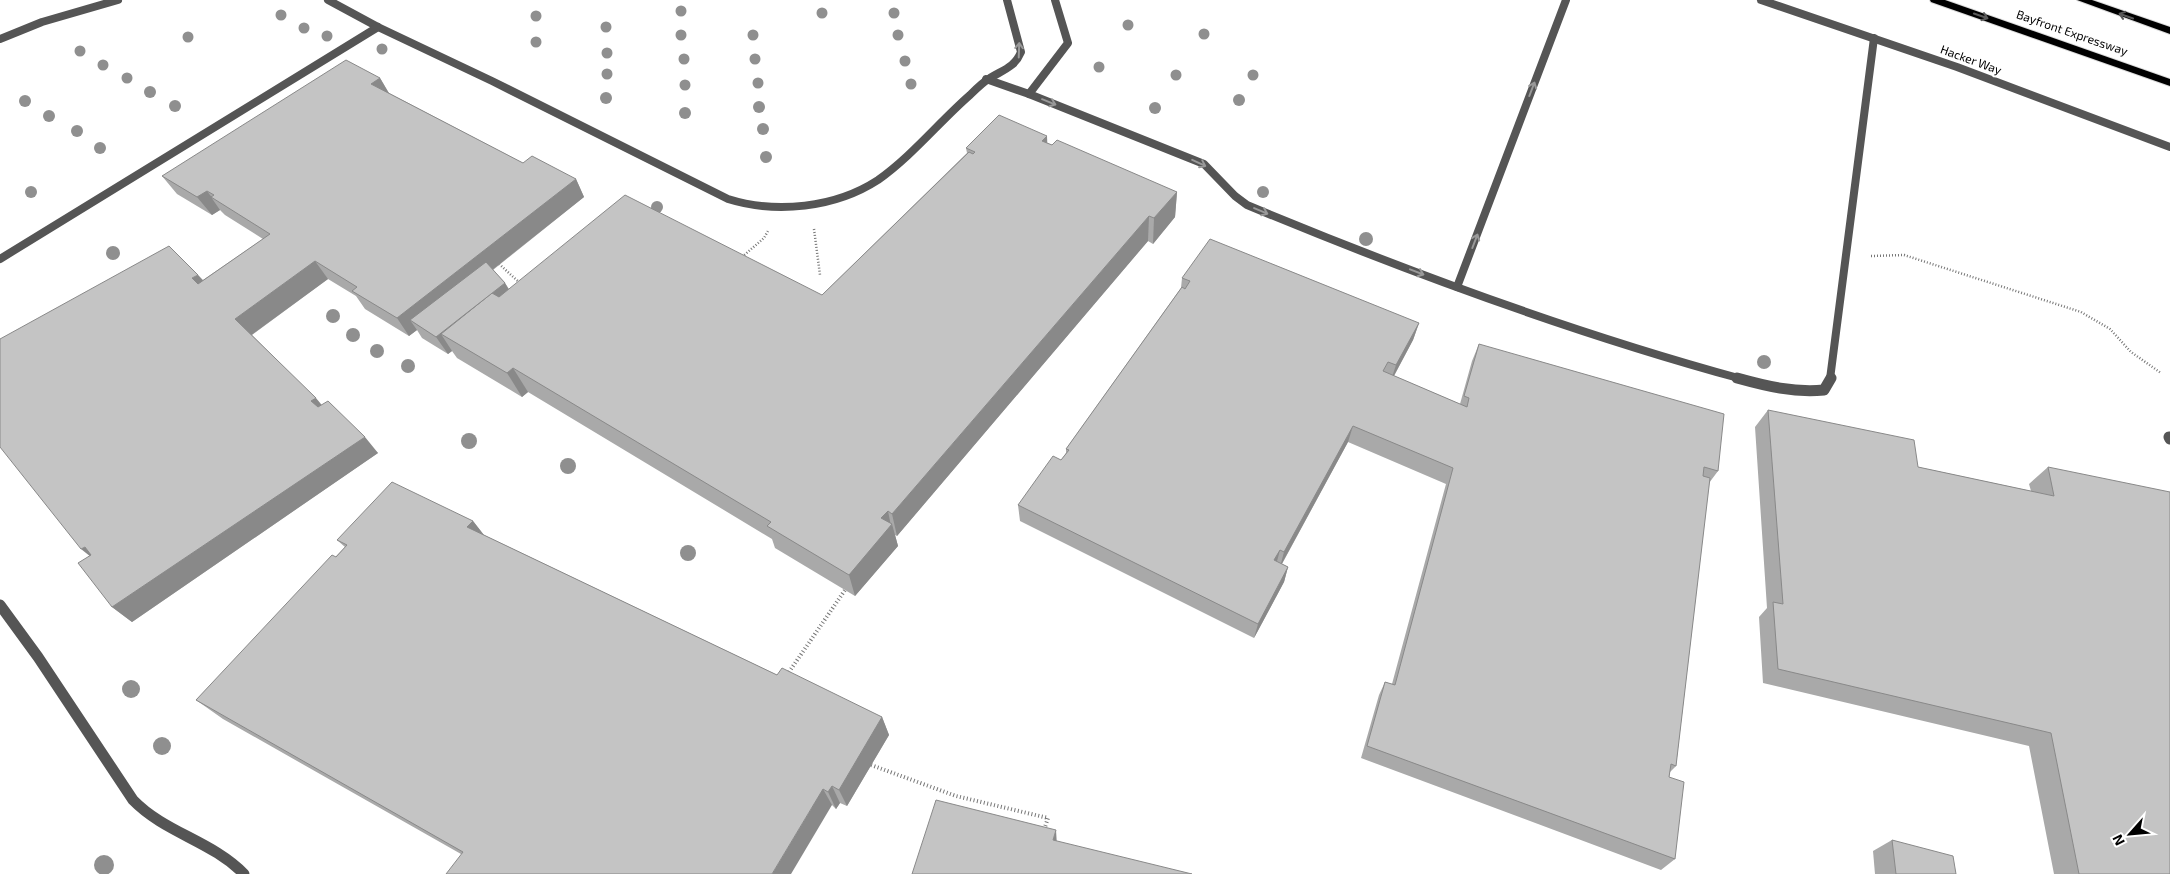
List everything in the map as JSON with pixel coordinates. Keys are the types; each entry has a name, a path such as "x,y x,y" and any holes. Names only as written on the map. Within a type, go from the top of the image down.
{"highway":[{"name":"Bayfront Expressway","path":"1936,0 2170,83"},
{"path":"2082,0 2170,31"}],"lane":[{"path":"0,38 42,22 118,0"},
{"path":"328,0 378,27 492,81 728,199 745,206 764,209 812,203 862,188 877,180 986,79 1010,69 1018,60 1021,52 1007,0"},
{"path":"1029,94 1068,43 1055,0"},
{"path":"1457,286 1566,0"},
{"name":"Hacker Way","path":"1762,0 1995,81 2170,147"},
{"path":"0,259 378,27"},
{"path":"986,79 1029,94 1204,164 1214,171 1237,199 1246,205 1301,228 1543,318 1725,374 1786,390 1813,393 1824,390 1830,381 1848,258 1874,38"},
{"path":"0,605 38,655 83,726 139,806 171,827 212,847 244,874"}],"path":[{"path":"812,203 820,276"},
{"path":"742,257 764,238 782,208"},
{"path":"1848,258 1904,255 2073,309 2110,329 2132,352 2161,373"},
{"path":"499,264 526,288"},
{"path":"782,682 845,590"},
{"path":"871,765 956,796 1048,818 1043,833"}],"building":[{"path":"346,60 380,78 371,84 523,163 532,156 576,179 397,318 352,291 357,287 315,261 235,319 316,398 311,401 318,407 328,401 365,437 112,607 78,563 91,555 85,547 81,549 0,447 0,339 169,246 198,275 192,278 198,284 270,234 211,197 214,195 207,191 197,197 162,176"},
{"path":"999,115 1047,136 1042,141 1052,145 1057,140 1177,192 1154,218 1149,216 892,514 888,511 881,518 892,524 849,575 767,526 771,522 513,368 507,373 441,334 492,293 499,297 625,195 822,295 969,152 973,154 975,152 966,148"},
{"path":"1210,239 1419,323 1396,365 1388,362 1383,371 1467,407 1469,398 1464,396 1479,344 1724,414 1718,471 1704,467 1703,476 1710,478 1676,766 1671,764 1669,777 1684,782 1675,859 1367,746 1385,682 1395,685 1453,468 1353,426 1284,552 1280,550 1274,560 1288,567 1258,624 1018,505 1053,456 1061,460 1069,450 1066,449 1182,287 1185,289 1190,281 1182,278"},
{"path":"486,262 505,283 436,337 410,320"},
{"path":"1768,410 1914,440 1918,467 2054,496 2048,467 2170,492 2170,874 2079,874 2051,733 1778,669 1773,602 1783,604"},
{"path":"392,482 473,521 467,527 777,675 782,668 882,717 839,790 832,786 828,792 823,789 772,874 446,874 463,852 196,700 332,555 336,557 347,545 337,540"},
{"path":"936,800 1056,830 1053,840 1192,874 912,874"},
{"path":"1892,840 1953,856 1956,874 1896,874"}]}
